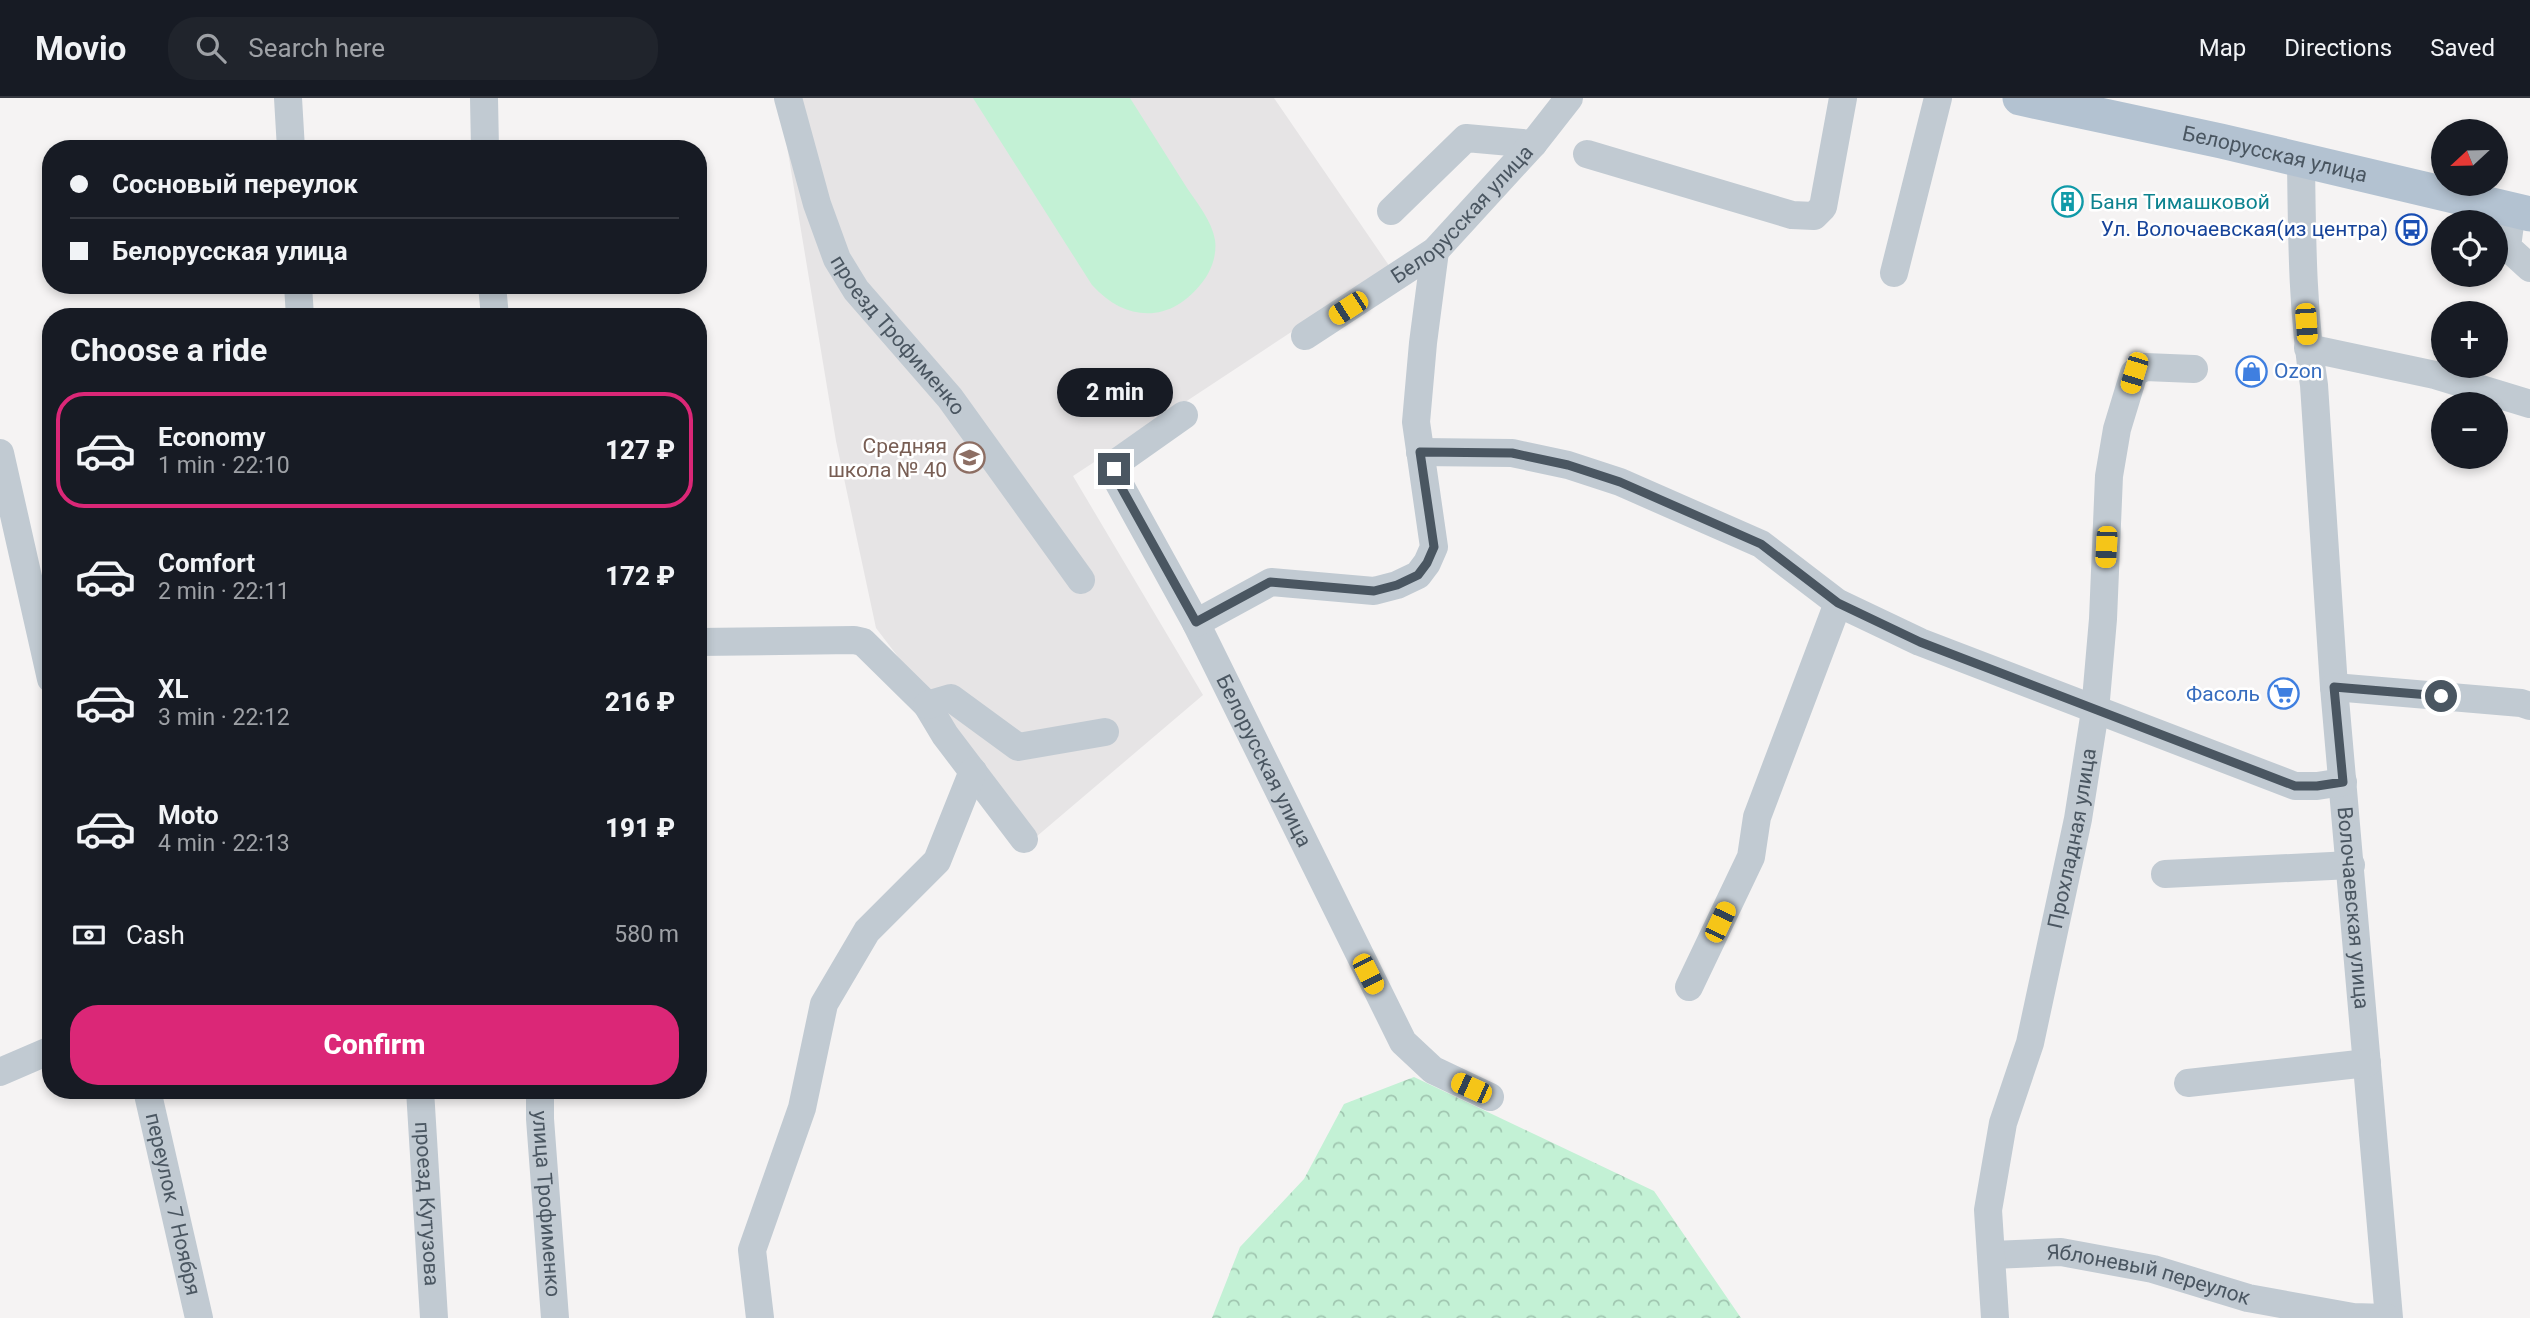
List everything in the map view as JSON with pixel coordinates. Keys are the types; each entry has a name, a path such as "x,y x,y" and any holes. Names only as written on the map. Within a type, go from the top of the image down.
{"main road":[{"name":"Белорусская улица","path":"2020,98 2521,211"}],"street":[{"path":"288,98 290,140"},
{"path":"485,98 485,140"},
{"name":"проезд Трофименко","path":"789,98 817,204 837,259 856,290 950,398 1081,580"},
{"name":"Белорусская улица","path":"1305,336 1435,251 1533,144 1569,98"},
{"path":"1587,154 1792,215 1814,216 1823,207 1843,98"},
{"path":"1894,273 1938,98"},
{"path":"1391,211 1466,138 1533,144"},
{"name":"Волочаевская улица","path":"2301,161 2302,253 2308,348 2314,385 2334,687 2388,1318"},
{"path":"2521,211 2508,247 2530,268"},
{"path":"1196,622 1270,582 1374,591 1397,585 1418,575 1427,563 1434,547 1416,422 1435,251"},
{"path":"2308,348 2435,375 2530,404"},
{"name":"Прохладная улица","path":"1995,1318 1988,1210 2003,1123 2030,1042 2078,819 2095,711 2103,619 2109,475 2117,429 2134,373 2146,368 2194,369"},
{"name":"Белорусская улица","path":"1184,415 1116,463 1116,478 1196,622 1402,1042 1433,1070 1490,1097"},
{"path":"1420,452 1512,453 1568,465 1620,482 1761,544 1838,603 1920,642 2295,786 2343,782"},
{"path":"2,472 42,643"},
{"path":"1689,987 1751,857 1757,817 1838,603"},
{"path":"707,642 863,642 927,705 945,735 1024,839"},
{"path":"2334,687 2521,703 2530,706"},
{"path":"927,705 951,698 1018,747 1105,732"},
{"path":"760,1318 752,1250 802,1108 824,1004 867,931 937,861 973,771"},
{"path":"2165,874 2351,865"},
{"path":"0,1072 42,1054"},
{"path":"2188,1083 2367,1063"},
{"name":"переулок 7 Ноября","path":"150,1099 199,1318"},
{"name":"проезд Кутузова","path":"421,1099 434,1318"},
{"name":"улица Трофименко","path":"540,1099 555,1318"},
{"name":"Яблоневый переулок","path":"1992,1255 2060,1252 2153,1269 2248,1298 2353,1317 2388,1318"}],"shaded area":[{"name":"Средняя школа № 40","path":"779,98 1274,98 1390,267 1073,476 1203,695 1036,837 876,628 836,441"}],"green space":[{"path":"973,98 1130,98 1211,226 1215,251 1212,266 1204,280 1192,294 1164,311 1135,312 1106,298 1092,285"},
{"path":"1414,1077 1654,1191 1741,1318 1212,1318 1240,1247 1304,1179 1344,1104"}],"place":[{"name":"Баня Тимашковой","path":"2067,202"},
{"name":"Ул. Волочаевская(из центра)","path":"2411,229"},
{"name":"Ozon","path":"2251,371"},
{"name":"Средняя школа № 40","path":"970,458"},
{"name":"Фасоль","path":"2283,694"}],"route":[{"path":"1114,469 1116,478 1196,622 1270,582 1374,591 1397,585 1418,575 1434,547 1420,452 1512,453 1568,465 1620,482 1761,544 1838,603 1920,642 2295,786 2343,782 2334,687 2441,696"}]}
